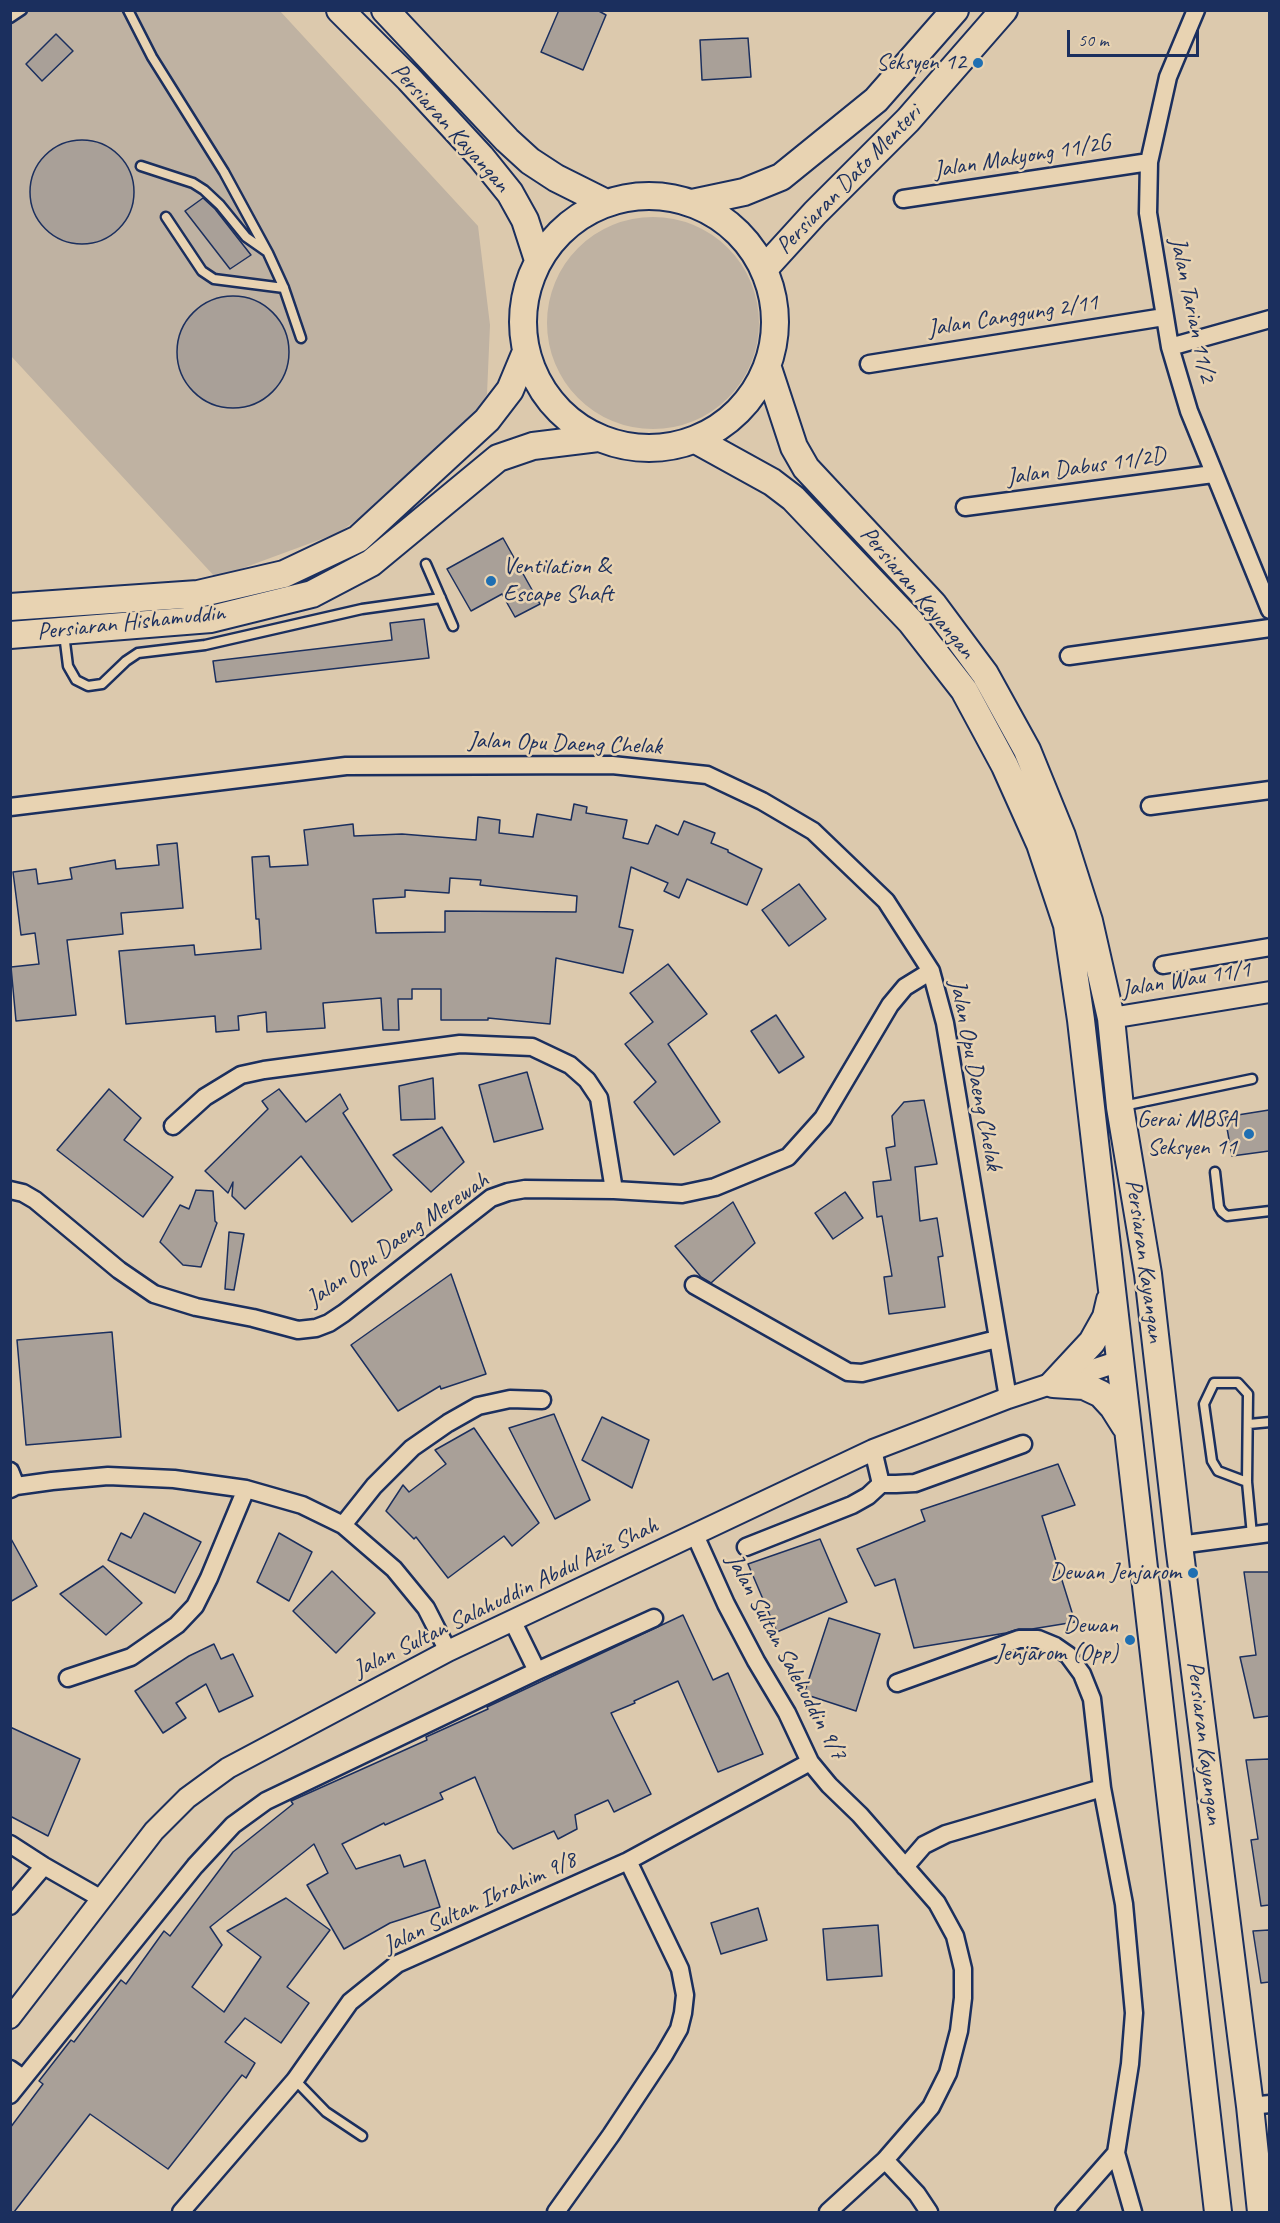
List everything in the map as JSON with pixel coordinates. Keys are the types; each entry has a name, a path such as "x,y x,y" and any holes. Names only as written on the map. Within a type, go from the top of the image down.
{"main road":[{"name":"Persiaran Kayangan","path":"340,10 481,157 510,193 525,220 538,260"},
{"name":"Persiaran Kayangan","path":"385,10 507,140 530,161 556,178 606,203"},
{"name":"Persiaran Dato Menteri","path":"692,203 744,192 781,177 876,100 955,10"},
{"name":"Persiaran Dato Menteri","path":"764,269 815,213 908,120 1004,10"},
{"path":"635,196 664,196 692,203 722,219 746,241 764,269 774,301 776,335 768,368 751,398 726,423 696,440 663,448 630,447 597,438 568,420 545,395 525,354 522,311 527,285 538,260 555,236 579,216 606,203 635,196"},
{"name":"Persiaran Hishamuddin","path":"10,607 198,594 284,574 358,539 487,420 510,390 525,354"},
{"name":"Persiaran Kayangan","path":"768,368 794,447 806,468 933,604 985,674 1027,750 1062,836 1086,910 1111,1018 1120,1107 1149,1274 1179,1545 1260,2105 1261,2212"},
{"name":"Persiaran Hishamuddin","path":"10,635 211,619 312,594 371,563 498,458 533,446 597,438"},
{"name":"Persiaran Kayangan","path":"696,440 772,482 793,498 911,622 964,690 1005,766 1040,844 1067,925 1081,1020 1111,1297 1218,2212"},
{"path":"1120,1362 1136,1348 1140,1338 1149,1274"},
{"path":"1053,1384 1092,1342 1106,1317 1111,1297"},
{"path":"1053,1384 1084,1386 1101,1394 1113,1407 1128,1431"}],"street":[{"name":"Jalan Tarian 11/2","path":"1196,10 1168,77 1149,162 1148,213 1170,347 1189,411 1269,610"},
{"name":"Jalan Makyong 11/2G","path":"903,199 1149,162"},
{"name":"Jalan Canggung 2/11","path":"869,363 1164,317"},
{"path":"1170,347 1269,319"},
{"name":"Jalan Dabus 11/2D","path":"965,507 1213,474"},
{"path":"1069,656 1269,628"},
{"name":"Jalan Opu Daeng Chelak","path":"10,807 346,766 612,765 707,775 762,801 813,831 886,901 931,971 945,1023 1008,1398"},
{"path":"1150,806 1269,790"},
{"path":"1163,965 1269,947"},
{"name":"Jalan Opu Daeng Merewah","path":"10,1190 23,1193 35,1200 118,1270 154,1294 196,1307 253,1318 298,1330 316,1328 344,1313 491,1198 508,1192 525,1190 615,1190 682,1194 715,1187 788,1157 824,1118 890,1005 905,987 931,971"},
{"name":"Jalan Wau 11/1","path":"1111,1018 1269,992"},
{"path":"173,1126 205,1097 241,1075 460,1044 531,1047 570,1065 587,1080 599,1098 615,1190"},
{"path":"694,1286 848,1372 862,1373 998,1339"},
{"name":"Jalan Sultan Salahuddin Abdul Aziz Shah","path":"10,2018 100,1898 154,1831 187,1798 228,1768 448,1651 873,1450 1008,1398 1120,1362"},
{"path":"343,1525 374,1486 412,1448 448,1424 478,1406 510,1399 542,1400"},
{"path":"746,1547 852,1505 868,1496 881,1484 915,1483 1023,1444"},
{"path":"873,1450 881,1484"},
{"path":"12,1482 108,1476 174,1479 246,1489 302,1505 343,1525 394,1569 430,1615 448,1651"},
{"path":"68,1678 131,1657 177,1625 195,1606 210,1578 246,1489"},
{"path":"1179,1545 1269,1533"},
{"name":"Jalan Sultan Salehuddin 9/7","path":"695,1535 726,1604 787,1713 810,1762 937,1903 955,1936 963,1969 963,1998 959,2031 948,2073 931,2107 885,2160 828,2212"},
{"path":"10,2095 17,2074 195,1866 234,1825 266,1802 537,1671 654,1618"},
{"path":"512,1620 537,1671"},
{"path":"897,1683 1019,1639 1038,1639 1055,1646 1068,1655 1082,1674 1092,1699 1102,1788 1124,1904 1134,2013 1131,2064 1116,2153 1132,2212"},
{"name":"Jalan Sultan Ibrahim 9/8","path":"181,2212 295,2080 350,2002 397,1964 628,1861 810,1762"},
{"path":"905,1867 924,1845 946,1834 1102,1788"},
{"path":"10,1844 100,1898"},
{"path":"556,2212 664,2055 679,2029 683,2013 684,1995 680,1969 628,1861"},
{"path":"10,1906 44,1866"},
{"path":"1064,2212 1116,2153"},
{"path":"885,2160 917,2194 929,2212"}],"lane":[{"path":"10,18 22,10"},
{"path":"128,10 152,57 224,172 268,253 284,288 301,338"},
{"path":"141,166 198,186 220,205 246,237 268,253"},
{"path":"166,218 202,271 214,279 284,288"},
{"path":"426,564 453,626"},
{"path":"64,631 68,666 76,680 88,686 102,684 138,653 205,645 362,609 441,598"},
{"path":"1120,1107 1252,1079"},
{"path":"1215,1172 1219,1207 1227,1216 1269,1211"},
{"path":"1247,1482 1218,1472 1212,1461 1204,1404 1214,1383 1238,1383 1248,1394 1247,1482 1252,1535"},
{"path":"1249,1424 1269,1422"},
{"path":"295,2080 326,2112 362,2136"}],"shaded area":[{"path":"11,11 280,11 478,226 490,325 487,394 471,421 408,484 338,533 216,578 11,356"},
{"path":"643,217 663,217 684,221 703,229 728,248 741,264 751,282 757,302 759,323 757,344 751,364 741,382 728,398 703,417 684,425 663,429 643,429 622,425 603,417 571,390 559,373 551,354 547,333 547,313 551,292 559,273 586,241 603,229 622,221"}],"building":[{"path":"559,10 597,10 606,15 583,70 541,52"},
{"path":"56,34 73,51 42,81 26,64"},
{"path":"748,38 751,77 702,80 700,40"},
{"path":"82,140 102,144 119,155 130,172 134,192 130,212 119,229 102,240 82,244 62,240 45,229 34,212 30,192 34,172 45,155 62,144"},
{"path":"203,198 215,209 251,255 230,269 185,211"},
{"path":"233,296 254,301 272,313 284,331 289,352 284,373 272,391 254,403 233,408 212,403 194,391 182,373 177,352 182,331 194,313 212,301"},
{"name":"Ventilation & Escape Shaft","path":"503,538 540,604 515,617 502,594 471,611 447,569"},
{"path":"424,619 429,658 216,682 213,661 392,640 390,623"},
{"path":"574,804 587,807 586,813 627,820 623,838 648,844 656,825 678,835 684,821 715,833 711,843 762,869 747,905 687,879 679,898 664,891 668,883 631,867 619,927 633,930 623,973 556,958 550,1024 488,1018 488,1020 441,1020 441,989 412,989 412,999 398,999 399,1030 383,1030 381,998 323,1003 325,1028 267,1032 266,1012 238,1016 239,1030 216,1032 215,1016 126,1024 119,951 194,945 195,955 261,949 259,919 256,919 252,857 269,856 270,867 308,865 304,830 353,824 354,836 402,834 476,840 478,817 500,820 499,833 533,837 537,814 571,820","holes":["450,878 481,880 480,885 577,896 576,912 445,911 445,932 376,933 373,899 405,897 405,890 449,893"]},
{"path":"177,843 183,908 121,913 123,934 67,940 76,1015 16,1021 11,967 39,964 35,933 21,935 13,872 36,869 38,884 72,879 70,868 115,860 116,869 159,865 157,845"},
{"path":"799,884 826,919 789,946 762,910"},
{"path":"668,964 707,1014 668,1044 720,1122 674,1155 634,1102 656,1082 625,1044 653,1022 630,993"},
{"path":"776,1015 804,1057 779,1073 751,1031"},
{"path":"527,1072 543,1129 494,1142 479,1085"},
{"path":"433,1078 435,1119 401,1120 399,1086"},
{"path":"109,1089 141,1118 124,1140 173,1177 143,1217 57,1150"},
{"path":"279,1089 306,1122 340,1094 348,1109 343,1113 392,1190 352,1222 301,1156 245,1209 232,1196 233,1182 228,1193 205,1171 268,1109 262,1101"},
{"path":"924,1100 937,1164 915,1167 920,1221 937,1218 943,1256 938,1257 945,1307 889,1314 884,1277 892,1276 882,1216 877,1217 873,1182 891,1180 886,1148 895,1146 892,1116 904,1102"},
{"name":"Gerai MBSA Seksyen 11","path":"1269,1110 1269,1151 1232,1156 1225,1117"},
{"path":"442,1127 464,1162 431,1192 393,1155"},
{"path":"196,1190 213,1191 217,1223 201,1267 183,1265 160,1242 180,1205 189,1209"},
{"path":"845,1192 863,1218 833,1239 815,1213"},
{"path":"733,1202 755,1243 711,1283 701,1277 675,1246"},
{"path":"229,1232 244,1234 234,1290 225,1289"},
{"path":"451,1274 486,1374 441,1389 440,1386 398,1411 351,1345"},
{"path":"112,1332 121,1437 26,1445 17,1340"},
{"path":"554,1414 590,1500 555,1519 509,1428"},
{"path":"602,1417 649,1440 632,1488 582,1460"},
{"path":"474,1428 539,1523 512,1546 504,1536 448,1578 416,1537 414,1539 386,1511 403,1485 409,1492 446,1464 435,1450"},
{"path":"1058,1464 1075,1505 1042,1516 1075,1622 1019,1629 914,1648 895,1579 875,1586 857,1549 925,1521 921,1510"},
{"path":"144,1513 201,1542 175,1593 108,1560 121,1533 131,1538"},
{"path":"279,1533 312,1552 289,1601 257,1582"},
{"path":"10,1537 37,1586 10,1602"},
{"path":"820,1539 847,1602 777,1632 748,1564"},
{"path":"103,1566 142,1603 106,1635 60,1594"},
{"path":"332,1571 375,1613 336,1653 293,1611"},
{"path":"1244,1572 1269,1572 1269,1716 1254,1718 1240,1657 1256,1655"},
{"path":"683,1615 713,1680 728,1673 763,1754 718,1772 678,1681 634,1701 635,1703 611,1713 651,1794 614,1812 608,1800 575,1815 577,1829 558,1839 554,1831 513,1849 498,1832 475,1777 440,1793 443,1799 385,1825 384,1823 342,1844 356,1869 400,1855 404,1867 425,1860 440,1907 390,1923 344,1949 307,1885 328,1873 314,1844 210,1927 222,1945 192,1987 224,2012 261,1957 227,1931 286,1898 330,1930 287,1987 309,2003 281,2043 245,2018 225,2042 255,2063 246,2078 242,2075 168,2169 90,2114 14,2212 10,2212 10,2128 43,2084 39,2081 71,2040 74,2042 121,1980 126,1984 164,1931 170,1936 233,1852 293,1804 291,1801 427,1740 426,1737 488,1709 487,1707"},
{"path":"829,1618 880,1634 856,1711 804,1694"},
{"path":"214,1644 221,1659 233,1654 253,1696 219,1712 206,1684 176,1703 186,1718 163,1733 135,1691 189,1656"},
{"path":"10,1727 80,1759 48,1836 10,1816"},
{"path":"1269,1759 1269,1905 1261,1906 1251,1840 1258,1839 1246,1760"},
{"path":"758,1908 767,1940 721,1954 711,1923"},
{"path":"878,1925 882,1976 827,1980 823,1929"},
{"path":"1269,1930 1269,1982 1261,1983 1253,1931"}],"place":[{"name":"Seksyen 12","path":"978,63"},
{"name":"Ventilation & Escape Shaft","path":"491,581"},
{"name":"Gerai MBSA Seksyen 11","path":"1249,1134"},
{"name":"Dewan Jenjarom","path":"1193,1573"},
{"name":"Dewan Jenjarom (Opp)","path":"1130,1640"}]}
